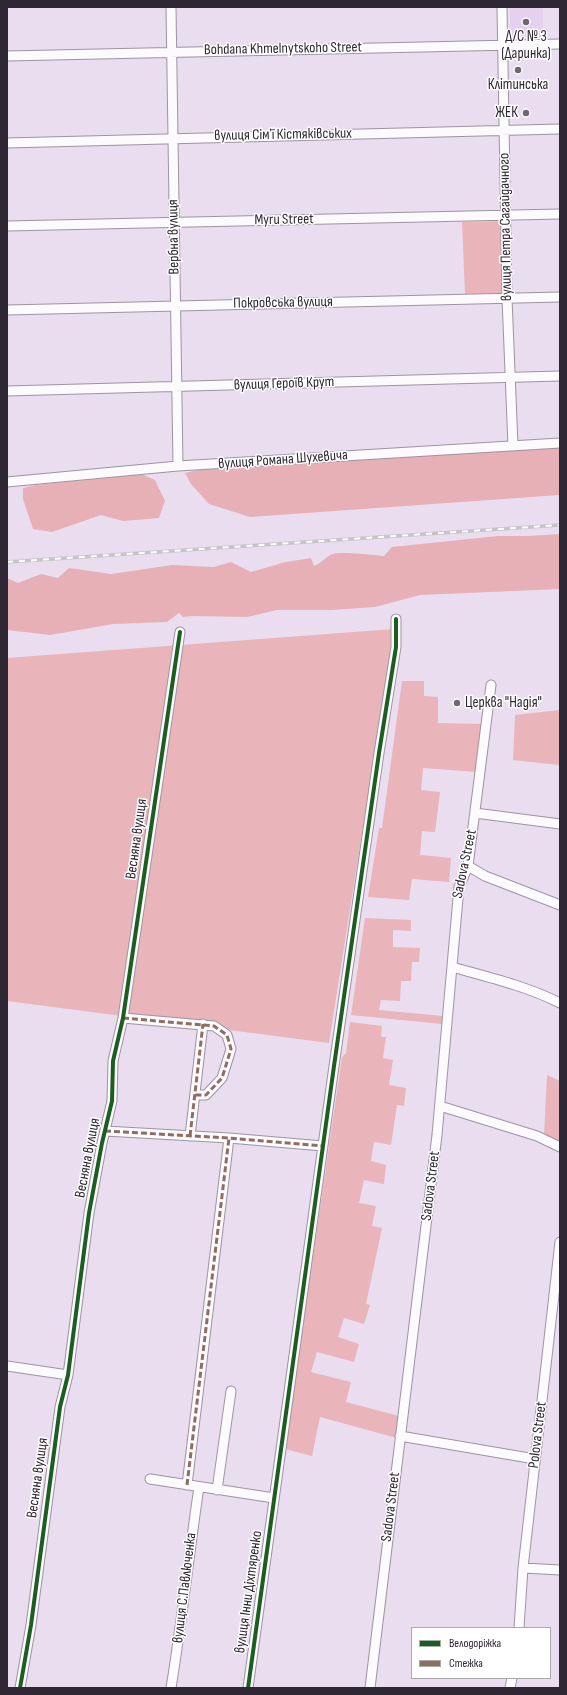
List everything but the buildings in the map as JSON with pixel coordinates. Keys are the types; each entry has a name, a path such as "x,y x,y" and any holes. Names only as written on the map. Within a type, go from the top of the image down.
{"street":[{"name":"Вербна вулиця","path":"171,7 178,466"},
{"name":"вулиця Петра Сагайдачного","path":"502,7 507,298 513,446"},
{"name":"Bohdana Khmelnytskoho Street","path":"7,56 560,44"},
{"name":"вулиця Сімʼї Кістяківських","path":"7,143 560,129"},
{"name":"Myru Street","path":"7,226 560,214"},
{"name":"Покровська вулиця","path":"7,310 560,297"},
{"name":"вулиця Героїв Крут","path":"7,391 560,376"},
{"name":"вулиця Романа Шухевича","path":"7,482 178,466 560,443"},
{"name":"вулиця Інни Діхтяренко","path":"248,1688 323,1146 378,761 396,647 396,619"},
{"name":"Весняна вулиця","path":"20,1688 31,1625 60,1407 68,1375 89,1213 112,1101 113,1061 123,1018 180,632"},
{"name":"Sadova Street","path":"370,1688 440,1106 459,886 468,866 491,685"},
{"path":"475,813 560,824"},
{"path":"468,866 485,876 560,905"},
{"path":"452,967 500,981 560,1003"},
{"path":"123,1018 203,1024 214,1026 227,1035 231,1049 222,1078 206,1095 195,1095"},
{"path":"190,1136 203,1024"},
{"path":"440,1106 537,1136 560,1147"},
{"path":"105,1131 229,1138 323,1146"},
{"path":"187,1485 229,1138"},
{"name":"Polova Street","path":"519,1627 523,1568 560,1242"},
{"path":"7,1366 68,1375"},
{"path":"217,1490 231,1391"},
{"path":"400,1436 535,1460"},
{"path":"150,1479 274,1498"},
{"name":"вулиця С.Павлюченка","path":"171,1688 181,1632 188,1560 198,1487"},
{"path":"523,1568 560,1570"}],"shaded area":[{"name":"Д/С № 3 (Даринка)","path":"510,7 543,7 543,38 510,38"},
{"path":"502,221 503,293 465,294 462,222"},
{"path":"560,447 560,495 250,517 209,504 191,484 185,473 198,470"},
{"path":"141,474 155,480 165,501 159,518 123,521 101,515 52,532 33,529 23,499 23,488 36,485"},
{"path":"560,534 560,589 420,595 375,607 332,610 277,610 247,617 183,617 179,613 167,622 113,624 50,635 7,630 7,578 18,583 41,574 58,578 69,568 111,574 172,565 214,567 231,562 251,572 286,562 311,558 314,566 331,555 337,553 384,556 392,547 498,536"},
{"path":"394,629 329,1043 7,1001 7,658"},
{"path":"402,681 424,681 424,696 438,697 438,723 482,724 477,772 423,768 421,790 440,792 435,832 422,831 420,855 451,858 449,882 412,879 409,900 368,897 379,828 382,828"},
{"path":"560,710 559,765 513,760 515,715"},
{"path":"365,918 411,920 411,931 393,930 393,947 420,948 419,962 412,962 411,981 401,981 400,1001 381,1000 379,1010 443,1016 442,1024 351,1015"},
{"path":"350,1022 382,1026 381,1037 386,1037 383,1058 393,1060 389,1085 406,1088 404,1106 397,1105 391,1145 374,1142 371,1161 386,1165 384,1184 364,1180 359,1203 376,1206 372,1226 382,1228 366,1304 370,1305 364,1324 344,1318 338,1337 359,1344 354,1362 317,1352 311,1372 351,1382 346,1402 399,1416 397,1438 320,1417 312,1456 285,1449 342,1057 346,1053"},
{"path":"547,1075 560,1081 560,1141 544,1136"}],"railway":[{"path":"7,562 560,525"}],"marked path":[{"path":"123,1018 214,1026 227,1035 231,1049 222,1078 206,1095 195,1095"},
{"path":"190,1136 203,1024"},
{"path":"105,1131 229,1138 323,1146"},
{"path":"187,1485 229,1138"}],"cycle path":[{"path":"248,1688 334,1066 379,753 396,647 396,619"},
{"path":"20,1688 31,1625 60,1407 68,1375 89,1213 102,1143 112,1101 113,1061 123,1018 180,632"}],"place":[{"name":"Д/С № 3 (Даринка)","path":"526,22"},
{"name":"Клітинська","path":"518,70"},
{"name":"ЖЕК","path":"526,113"},
{"name":"Церква \"Надія\"","path":"457,703"}]}
